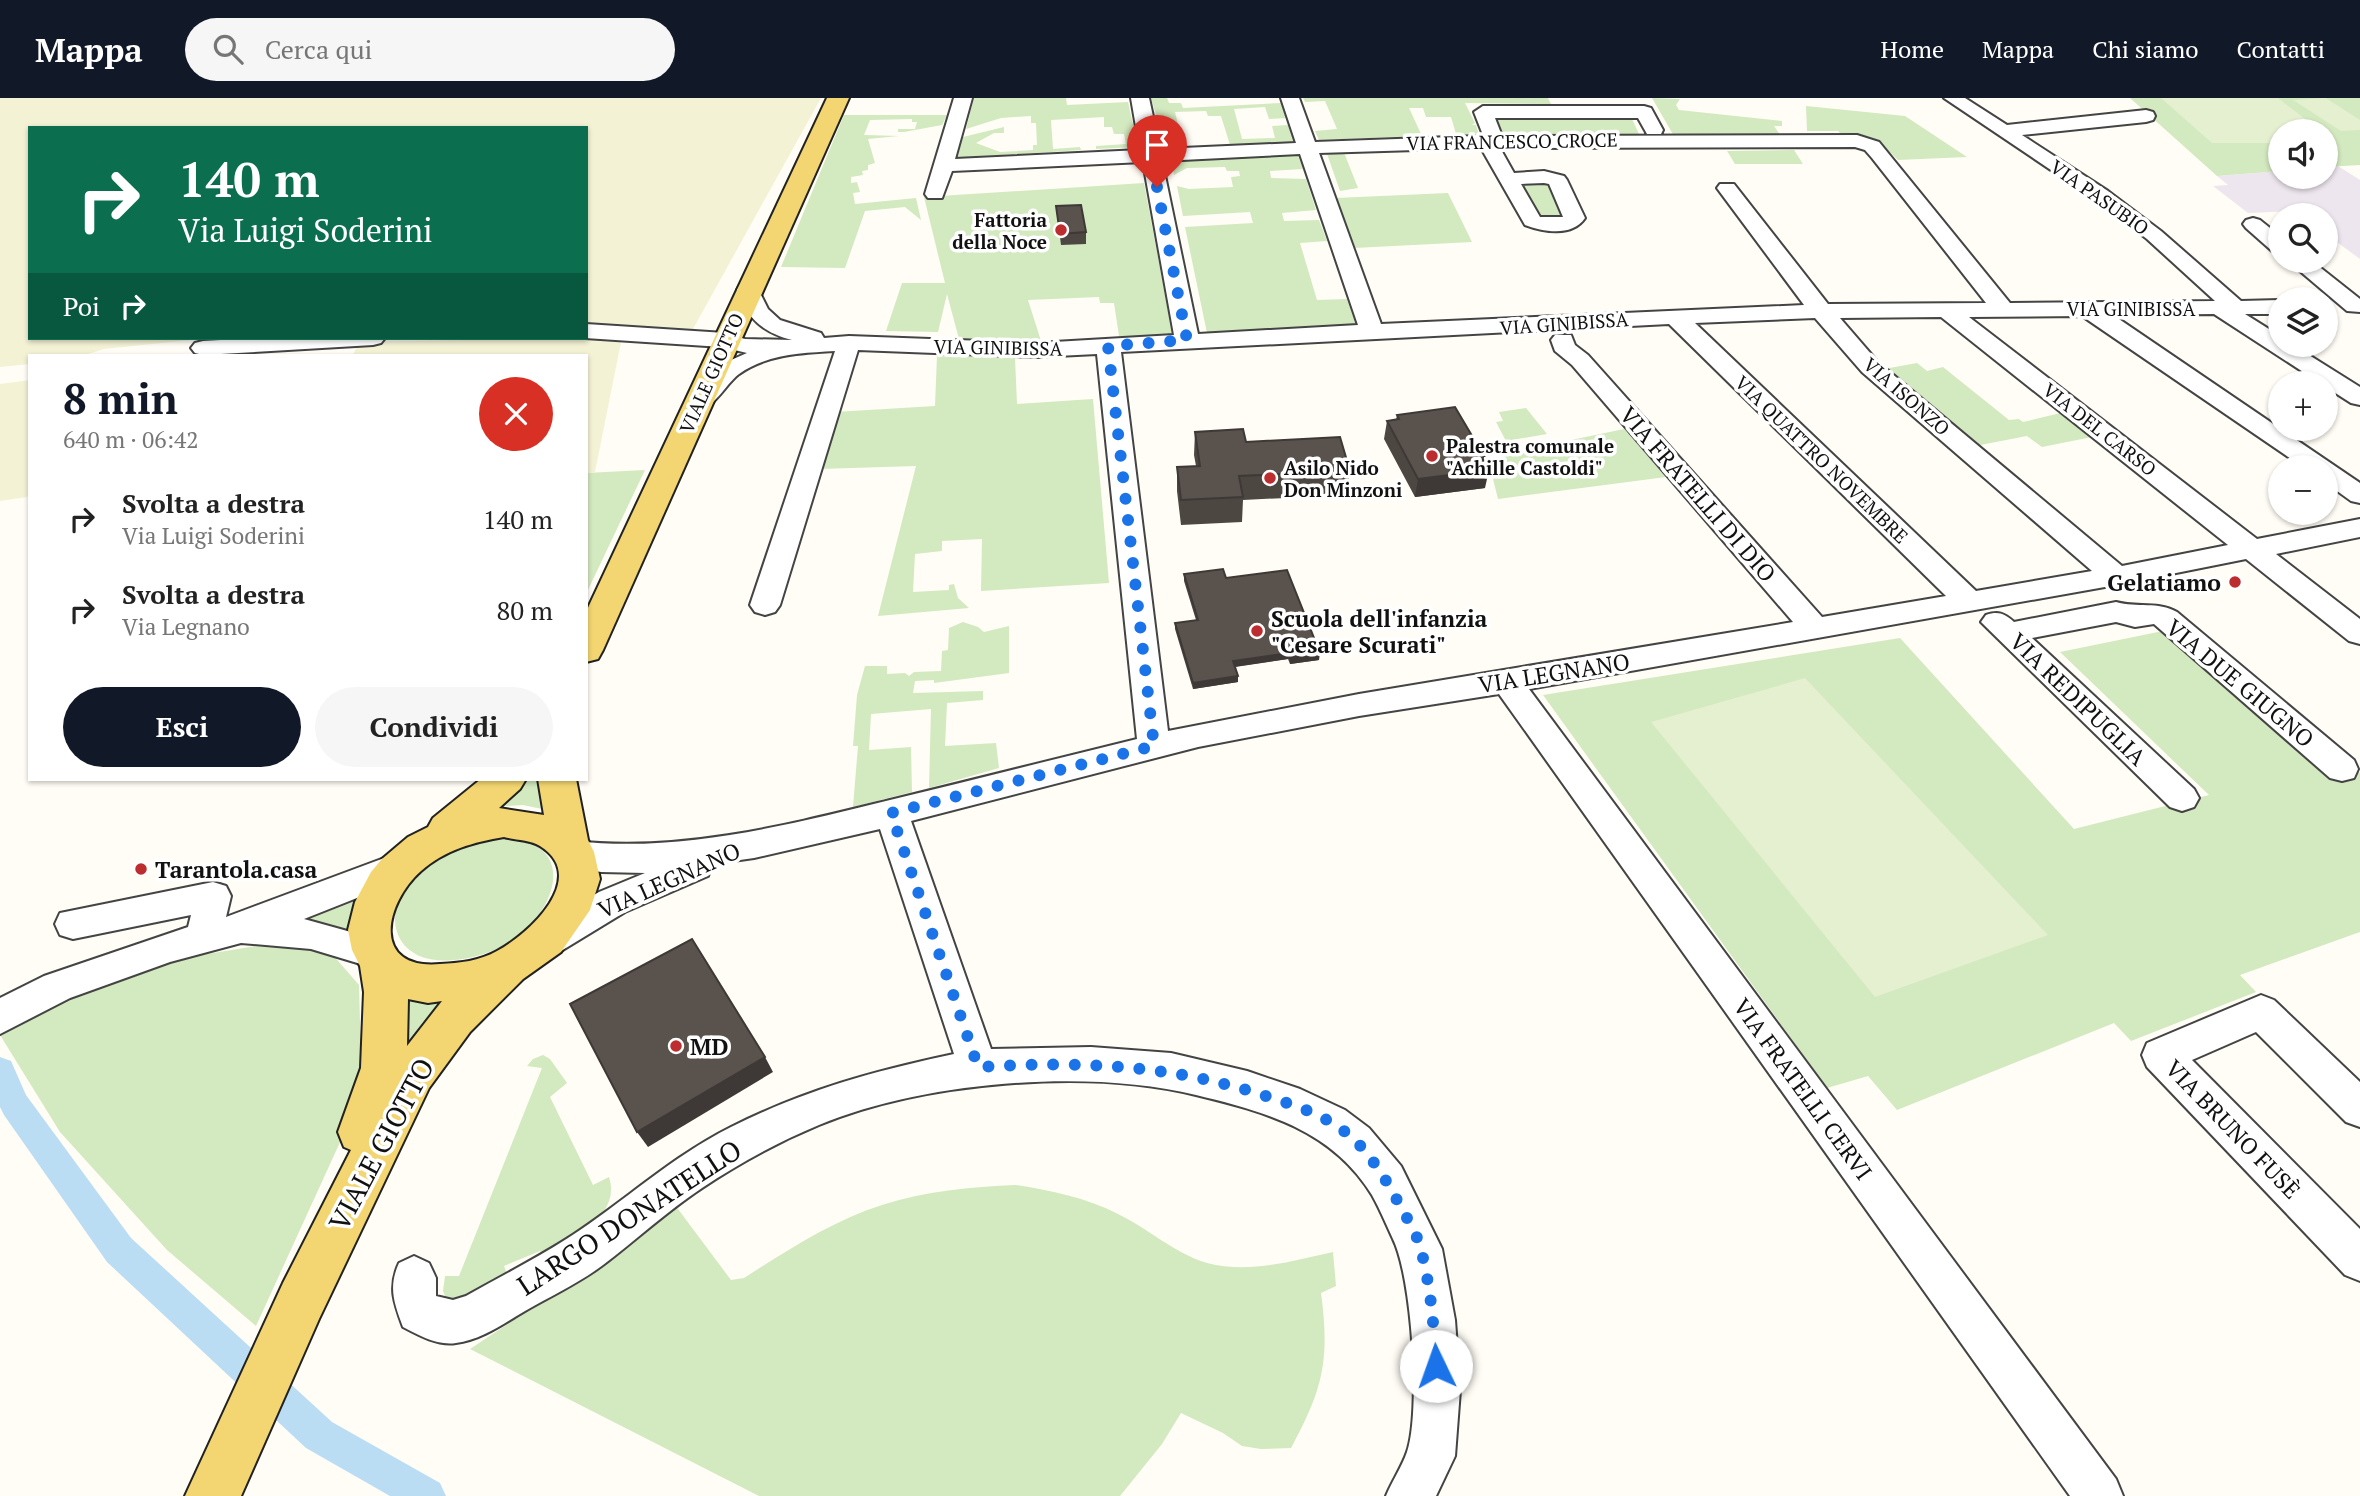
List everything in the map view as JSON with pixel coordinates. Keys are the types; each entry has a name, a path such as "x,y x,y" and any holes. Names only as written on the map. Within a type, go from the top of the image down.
{"main road":[{"name":"VIALE GIOTTO","path":"588,641 594,615 697,404 838,98"},
{"name":"VIALE GIOTTO","path":"301,1301 384,1068 386,992 369,934 373,905 386,882 411,858 505,781"},
{"name":"VIALE GIOTTO","path":"216,1490 301,1301 413,1074 454,1018 506,969 548,940 573,904 579,884 579,866 572,850 557,781"},
{"name":"VIALE GIOTTO","path":"411,858 446,836 481,824 504,822 526,823 548,829 572,850"},
{"name":"VIALE GIOTTO","path":"377,958 407,980 441,985 469,982 506,969"}],"street":[{"path":"935,194 963,98"},
{"path":"1140,98 1187,340"},
{"path":"1290,98 1372,331"},
{"name":"VIA PASUBIO","path":"1953,98 2101,195 2154,235 2228,308 2360,398"},
{"path":"1507,179 1490,140 1483,112 1643,113 1654,130"},
{"path":"2003,131 2146,116"},
{"name":"VIA FRANCESCO CROCE","path":"942,166 1490,140 1857,141 1871,146 1879,154 2003,309"},
{"name":"VIA ISONZO","path":"1727,188 1821,311 1870,367 2116,576"},
{"path":"2253,224 2268,236"},
{"path":"2315,273 2358,306"},
{"name":"VIA GINIBISSA","path":"748,290 753,305 765,322 783,331 822,340"},
{"path":"2338,307 2358,306"},
{"name":"VIA GINIBISSA","path":"725,340 761,334 849,343 1006,350 1372,331 1564,342 1675,317 1821,311 2268,307"},
{"name":"VIA DEL CARSO","path":"1945,309 2360,634"},
{"path":"2088,309 2302,455"},
{"name":"VIA QUATTRO NOVEMBRE","path":"1675,317 1972,601"},
{"path":"588,331 725,340"},
{"path":"203,348 339,340"},
{"name":"VIA GINIBISSA","path":"725,340 743,346 779,348 849,343"},
{"name":"VIA FRATELLI DI DIO","path":"1564,342 1815,628"},
{"path":"765,605 849,343"},
{"path":"1108,346 1154,746"},
{"name":"VIA GINIBISSA","path":"697,404 732,369 758,355 779,348"},
{"path":"2338,479 2360,495"},
{"name":"VIA LEGNANO","path":"572,850 601,858 652,859 754,844 891,813 1198,735 2116,576 2360,528"},
{"name":"VIA REDIPUGLIA","path":"1972,601 2182,798"},
{"name":"VIA DUE GIUGNO","path":"2008,633 2116,612 2135,617 2158,614 2342,769"},
{"name":"VIA FRATELLI CERVI","path":"1507,682 2099,1496"},
{"path":"891,813 978,1067"},
{"name":"VIA LEGNANO","path":"548,940 612,902 754,844"},
{"path":"0,1017 57,987 168,947 220,934 411,858"},
{"path":"73,924 213,896 220,934"},
{"path":"220,934 311,934 377,958"},
{"name":"VIA BRUNO FUSÈ","path":"2360,1109 2261,1012 2161,1055 2360,1260"},
{"name":"LARGO DONATELLO","path":"414,1278 414,1298 419,1311 432,1318 453,1322 474,1315 584,1253 686,1175 783,1121 844,1098 978,1067 1091,1063 1171,1071 1247,1089 1300,1107 1331,1123 1355,1141 1386,1180 1421,1249 1433,1320 1437,1390 1431,1456 1410,1496"}],"shaded area":[{"path":"0,98 821,98 693,329 588,324 588,126 28,126 28,340 190,340 104,349 88,354 28,354 28,364 0,367"},
{"path":"2338,166 2360,180 2360,259 2338,243 2338,203 2268,203 2268,212 2248,213 2213,186 2228,185 2217,176 2268,172 2268,189 2338,189"},
{"path":"622,337 595,472 588,473 588,354 353,354 359,342 588,340 588,338"},
{"path":"28,380 28,496 0,501 0,384"}],"green space":[{"path":"974,98 1066,98 1067,105 1128,102 1138,147 1096,149 1096,146 1126,144 1124,134 1114,134 1112,127 1104,127 1104,117 1051,120 1053,149 1080,147 1081,150 957,158 963,137 1004,127 1004,133 994,133 976,143 1000,152 1033,150 1033,145 1037,145 1036,123 1031,123 1031,116 1001,118 966,129"},
{"path":"1151,98 1167,98 1169,103 1181,103 1183,108 1281,103 1286,118 1269,119 1265,107 1234,109 1242,139 1275,138 1272,126 1288,125 1294,142 1230,145 1221,116 1208,116 1206,111 1175,112 1178,124 1159,125"},
{"path":"1303,98 1548,98 1551,104 1465,103 1475,123 1472,125 1476,125 1479,135 1431,136 1456,134 1451,117 1426,117 1423,108 1409,108 1422,136 1319,140 1315,131 1337,129 1325,101 1305,102"},
{"path":"1652,98 1680,99 1676,105 1679,110 1782,121 1782,126 1774,126 1781,136 1674,136"},
{"path":"2130,98 2360,98 2360,165 2338,166 2338,119 2268,119 2268,172 2217,176"},
{"path":"2161,98 2278,98 2305,119 2268,119 2268,143 2212,143"},
{"path":"2326,98 2360,120 2360,130 2341,131 2338,129 2338,119 2322,119 2293,100"},
{"path":"1806,106 1905,116 1967,157 1898,160 1891,153 1844,137 1838,131 1807,131"},
{"path":"844,115 947,115 942,125 904,132 898,132 898,129 915,129 917,122 912,122 912,119 870,120 864,135 899,136 868,139 875,163 868,165 868,170 862,171 863,175 851,177 851,183 857,182 860,192 853,193 855,204 916,198 921,220 905,207 865,211 845,268 781,267"},
{"path":"1631,117 1640,136 1503,136 1496,118"},
{"path":"1343,150 1358,188 1340,191 1326,151"},
{"path":"1794,150 1803,164 1735,164 1727,151"},
{"path":"1297,153 1303,169 1270,171 1271,178 1306,179 1316,210 1282,213 1284,221 1319,220 1327,241 1300,243 1317,300 1347,299 1356,325 1207,333 1185,227 1253,223 1250,212 1183,216 1177,186 1189,189 1233,187 1231,177 1240,176 1239,171 1227,171 1225,167 1187,168 1174,175 1170,158"},
{"path":"1518,181 1551,182 1567,219 1539,221"},
{"path":"1144,183 1173,337 1124,339 1119,336 1114,303 1100,303 1099,297 1028,300 1041,341 959,339 947,294 938,332 886,331 902,283 945,283 924,197"},
{"path":"1448,193 1472,242 1354,248 1336,198"},
{"path":"937,355 1015,358 1017,404 1093,399 1109,583 981,591 982,539 942,541 942,551 915,554 913,592 949,590 949,585 954,584 958,598 969,608 878,616 916,466 818,469 835,412 935,406"},
{"path":"1917,363 1927,371 1943,367 2009,420 2019,419 2023,422 2065,412 2097,436 2042,447 2027,436 1975,446 1884,369"},
{"path":"1526,408 1547,434 1506,441 1496,422 1503,421 1499,412"},
{"path":"1624,429 1666,477 1498,499 1488,459 1530,452 1528,449"},
{"path":"645,470 588,590 588,473"},
{"path":"963,622 984,632 1009,626 1009,673 934,683 934,680 915,681 913,693 983,691 983,700 947,703 945,746 996,743 999,768 929,788 931,709 871,714 869,750 911,747 912,792 853,807 858,746 853,746 857,695 865,666 887,666 887,674 905,673 909,676 914,672 941,671 942,651 948,650 949,628"},
{"path":"2163,631 2360,773 2360,932 2240,975 2256,992 2131,1041 2114,1023 1897,1110 1868,1076 1827,1088 1543,695 1900,638 2074,829 2209,795 2060,652"},
{"path":"1805,678 2048,935 1875,997 1651,722"},
{"path":"517,781 540,781 545,805 542,809 523,805 492,807 491,804"},
{"path":"491,837 528,842 545,853 551,864 552,888 540,913 515,939 481,955 454,960 433,960 416,954 404,945 397,932 395,917 406,885 419,870 435,858"},
{"path":"361,894 352,926 348,929 301,923 303,918"},
{"path":"275,943 332,954 359,985 361,1061 341,1140 256,1326 167,1250 60,1132 0,1035 71,995 189,957"},
{"path":"397,991 448,992 405,1061"},
{"path":"543,1055 550,1059 567,1083 550,1097 593,1185 609,1177 611,1191 608,1204 591,1226 567,1244 544,1258 540,1251 504,1266 508,1277 456,1303 446,1299 443,1291 445,1276 459,1276 542,1068 527,1066 533,1059"},
{"path":"1016,1185 1094,1203 1207,1263 1255,1267 1333,1252 1336,1286 1321,1293 1325,1337 1321,1374 1317,1391 1291,1448 1261,1449 1242,1446 1223,1433 1181,1413 1162,1444 1120,1496 759,1496 470,1349 630,1243 675,1205 731,1280 744,1278 828,1228 882,1205 948,1190"}],"building":[{"path":"1081,205 1086,232 1060,234 1056,206"},
{"name":"Palestra comunale \"Achille Castoldi\"","path":"1455,407 1484,456 1481,456 1489,470 1418,479 1387,421 1399,419 1397,415"},
{"path":"1243,429 1246,442 1340,437 1350,471 1239,476 1243,497 1181,500 1177,467 1200,466 1195,432"},
{"name":"Scuola dell'infanzia \"Cesare Scurati\"","path":"1223,569 1226,578 1287,570 1320,653 1290,658 1289,653 1233,661 1238,676 1193,683 1175,623 1198,620 1184,574"},
{"name":"MD","path":"692,939 765,1057 637,1132 570,1004"}],"waterway":[{"path":"0,1071 15,1105 119,1250 319,1435 427,1496"}],"place":[{"name":"Fattoria della Noce","path":"1061,230"},
{"name":"Palestra comunale \"Achille Castoldi\"","path":"1432,456"},
{"name":"Asilo Nido Don Minzoni","path":"1270,478"},
{"name":"Gelatiamo","path":"2235,582"},
{"name":"Scuola dell'infanzia \"Cesare Scurati\"","path":"1257,631"},
{"name":"Tarantola.casa","path":"141,869"},
{"name":"MD","path":"676,1046"}],"route":[{"path":"1157,187 1187,340 1108,346 1154,746 891,813 978,1067 1091,1063 1171,1071 1247,1089 1300,1107 1331,1123 1355,1141 1386,1180 1416,1237 1421,1249 1433,1320 1436,1366"}]}
